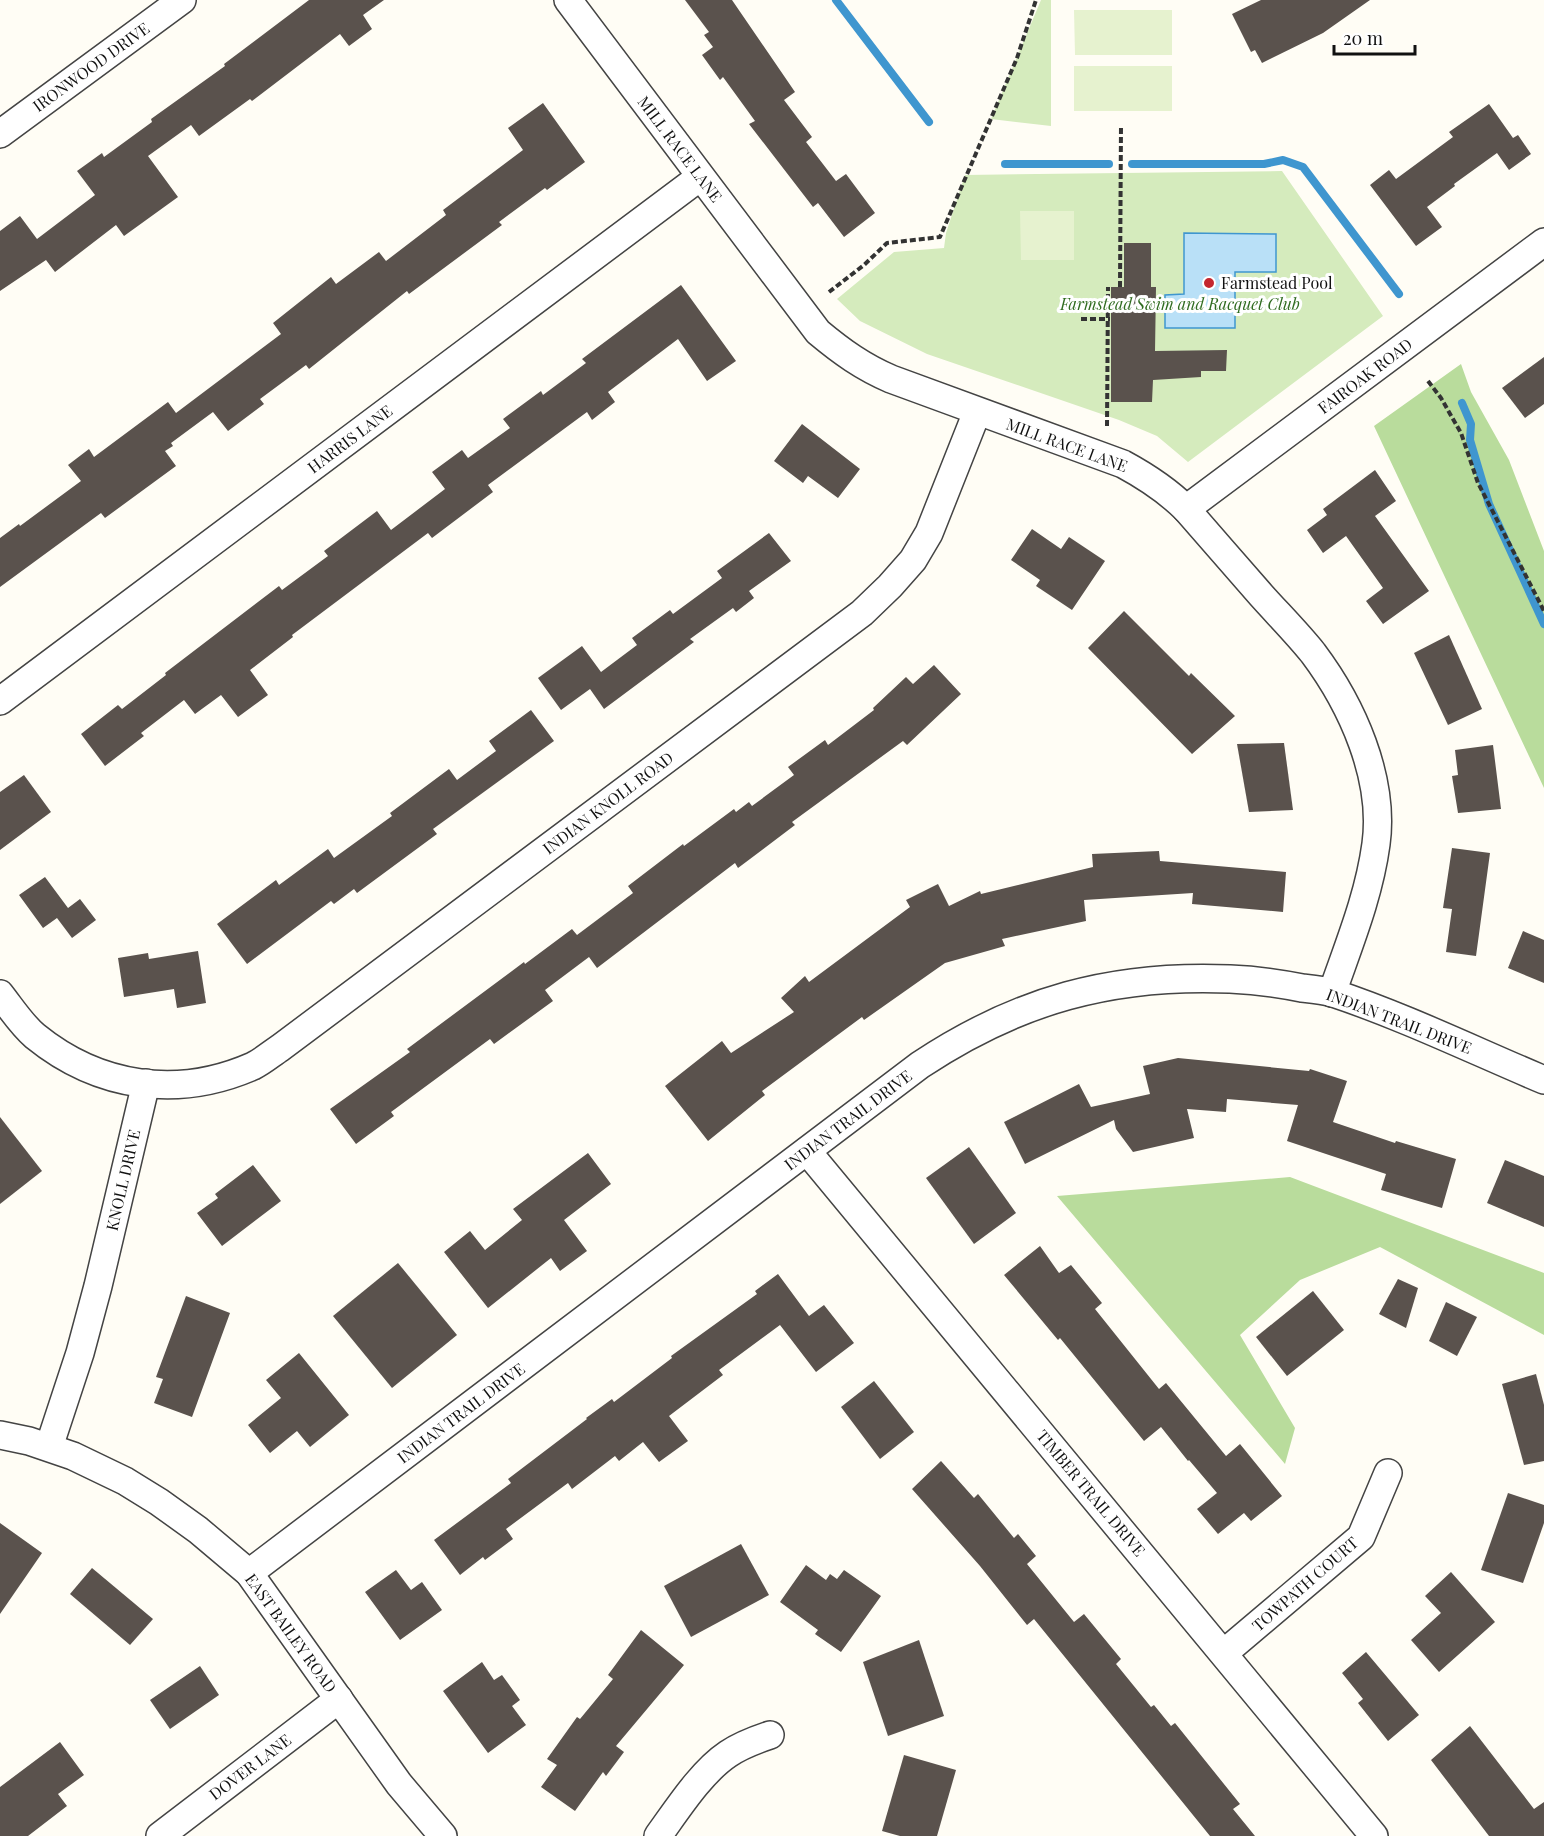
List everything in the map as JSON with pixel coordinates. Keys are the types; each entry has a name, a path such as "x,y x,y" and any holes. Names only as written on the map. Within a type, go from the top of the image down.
{"street":[{"name":"IRONWOOD DRIVE","path":"0,134 182,0"},
{"name":"MILL RACE LANE","path":"568,0 818,332 845,355 866,368 978,412 1123,464 1166,490 1186,509 1313,653 1357,725 1365,746 1374,788 1377,818 1376,842 1367,890 1332,993"},
{"name":"HARRIS LANE","path":"0,700 700,177"},
{"name":"FAIROAK ROAD","path":"1186,509 1544,242"},
{"name":"INDIAN KNOLL ROAD","path":"146,1083 161,1085 198,1083 214,1080 255,1065 862,613 913,560 929,533 978,412"},
{"name":"INDIAN TRAIL DRIVE","path":"249,1573 920,1065 950,1046 1023,1010 1075,993 1131,982 1189,978 1259,980 1332,993 1544,1080"},
{"path":"0,994 21,1022 60,1055 97,1073 120,1080 146,1083"},
{"name":"KNOLL DRIVE","path":"49,1448 80,1353 98,1286 146,1083"},
{"name":"TIMBER TRAIL DRIVE","path":"807,1151 1374,1836"},
{"name":"EAST BAILEY ROAD","path":"0,1435 29,1441 73,1456 125,1481 198,1530 249,1573 399,1784 443,1836"},
{"name":"TOWPATH COURT","path":"1224,1653 1361,1537 1388,1473"},
{"name":"DOVER LANE","path":"160,1836 339,1699"},
{"path":"658,1836 704,1777 726,1755 745,1744 770,1735"}],"path":[{"path":"829,292 864,265 886,243 940,237 1013,69 1035,0"},
{"path":"1120,287 1121,126"},
{"path":"1107,426 1108,287"},
{"path":"1081,319 1109,319"},
{"path":"1428,381 1442,398 1461,433 1478,483 1544,611"}],"green space":[{"path":"1041,0 1051,0 1051,126 991,119"},
{"path":"1074,10 1172,10 1172,55 1075,55"},
{"path":"1074,66 1172,66 1172,111 1074,111"},
{"name":"Farmstead Swim and Racquet Club","path":"1282,171 1383,316 1188,462 1157,436 1119,420 927,354 860,321 837,299 894,252 944,248 946,233 965,175"},
{"path":"1020,211 1074,211 1074,260 1021,260"},
{"path":"1461,364 1471,392 1509,460 1544,551 1544,788 1374,426"},
{"path":"1290,1177 1544,1273 1544,1335 1380,1247 1300,1280 1240,1335 1295,1428 1285,1464 1057,1196"}],"water":[{"name":"Farmstead Pool","path":"1184,233 1276,234 1276,272 1235,272 1235,328 1165,328 1165,295 1184,294"}],"building":[{"path":"309,0 384,0 363,15 372,29 349,46 340,34 252,101 250,99 199,136 191,125 148,156 178,197 124,236 116,225 55,272 46,260 0,291 0,231 20,216 37,239 95,195 77,171 102,153 104,157 152,122 151,119 225,66 224,64"},
{"path":"685,0 732,0 795,92 784,100 812,137 806,142 836,181 846,174 875,213 844,237 818,203 813,207 749,124 755,121 723,77 720,80 702,55 713,47 704,35 709,32"},
{"path":"1261,0 1370,0 1323,33 1262,63 1255,50 1251,52 1232,14"},
{"path":"543,103 585,162 499,222 502,225 409,294 407,291 309,369 306,365 260,399 264,404 228,431 213,412 171,443 173,446 165,451 176,466 105,518 101,513 0,587 0,538 81,481 68,465 89,449 94,457 168,402 176,413 281,334 273,323 331,277 336,284 379,252 386,261 446,215 443,210 523,150 508,128"},
{"path":"1489,104 1513,138 1518,135 1531,154 1509,170 1497,153 1454,184 1455,186 1427,207 1442,227 1416,246 1370,185 1389,170 1396,179 1453,137 1449,132"},
{"path":"1124,243 1151,243 1151,287 1156,287 1155,351 1227,350 1226,371 1201,371 1201,377 1153,380 1152,402 1111,402 1111,287 1124,287"},
{"path":"681,285 736,361 707,381 678,339 608,392 615,402 592,420 587,412 488,485 493,492 432,538 428,533 292,635 293,637 250,670 268,695 238,717 221,695 195,714 184,700 141,733 144,736 105,766 81,734 118,705 122,709 166,675 165,673 279,586 282,590 328,556 324,551 377,511 391,530 445,489 432,472 462,450 468,458 510,428 503,419 541,391 543,395 586,363 582,359"},
{"path":"1544,357 1544,404 1525,418 1502,388"},
{"path":"802,424 860,469 838,498 808,476 803,483 774,461"},
{"path":"1375,470 1396,501 1375,516 1429,591 1383,624 1366,601 1383,588 1346,536 1323,553 1307,530 1327,515 1323,509"},
{"path":"1032,529 1061,549 1069,537 1105,561 1072,610 1036,586 1040,580 1011,560"},
{"path":"769,533 791,561 749,591 754,598 736,612 733,608 690,639 694,642 604,709 590,689 561,710 538,678 582,646 601,672 637,645 632,638 670,610 673,614 722,578 717,571"},
{"path":"1124,611 1189,676 1191,673 1235,716 1192,754 1088,648"},
{"path":"1449,635 1482,709 1448,725 1414,653"},
{"path":"934,665 961,694 907,745 903,741 792,822 795,825 738,868 735,863 597,968 589,957 545,990 553,1001 494,1044 490,1039 391,1112 394,1116 356,1144 330,1109 410,1052 407,1049 524,962 525,964 572,929 577,935 633,893 628,886 683,844 684,846 734,809 736,812 749,802 752,806 794,775 788,767 825,740 828,745 874,710 873,708 906,677 913,684"},
{"path":"531,710 554,741 433,829 437,834 357,893 354,889 334,904 331,901 247,964 217,924 276,880 279,885 328,849 334,858 392,816 390,813 449,769 457,780 496,751 489,741"},
{"path":"1284,743 1293,810 1249,812 1237,744"},
{"path":"1493,745 1501,809 1458,813 1452,776 1458,775 1455,750"},
{"path":"24,775 51,812 0,850 0,792"},
{"path":"1452,848 1490,853 1476,956 1446,952 1452,909 1443,908"},
{"path":"1159,851 1160,861 1286,872 1283,912 1192,904 1193,893 1084,900 1086,921 1002,939 1005,946 945,963 864,1020 862,1017 762,1091 765,1095 708,1141 665,1086 722,1041 731,1053 794,1012 781,998 805,976 809,982 910,907 906,900 938,884 949,906 980,891 981,894 1093,867 1092,854"},
{"path":"45,877 68,908 80,899 96,920 72,938 57,918 43,928 19,895"},
{"path":"1523,931 1544,940 1544,983 1508,968"},
{"path":"198,951 206,1003 177,1008 174,989 124,997 118,958 148,953 149,959"},
{"path":"1178,1058 1309,1071 1310,1069 1347,1081 1333,1122 1395,1143 1396,1141 1456,1159 1442,1208 1381,1190 1386,1174 1287,1141 1298,1105 1227,1099 1226,1112 1187,1109 1194,1138 1133,1152 1116,1129 1114,1120 1025,1164 1004,1122 1079,1084 1091,1107 1150,1094 1143,1066"},
{"path":"0,1117 42,1171 0,1204"},
{"path":"969,1147 1016,1213 974,1244 926,1178"},
{"path":"588,1153 611,1184 564,1220 587,1251 560,1271 551,1258 488,1308 444,1252 470,1231 485,1250 522,1220 513,1209"},
{"path":"1505,1160 1544,1176 1544,1227 1487,1203"},
{"path":"253,1165 281,1201 222,1246 197,1213 218,1198 215,1194"},
{"path":"1040,1246 1059,1273 1071,1265 1102,1303 1095,1309 1159,1389 1166,1383 1226,1456 1240,1444 1282,1496 1251,1521 1244,1513 1218,1534 1197,1509 1217,1493 1161,1427 1144,1441 1060,1338 1058,1340 1004,1275"},
{"path":"398,1263 457,1335 392,1388 333,1316"},
{"path":"778,1274 809,1316 824,1305 854,1343 816,1372 780,1325 719,1370 723,1375 669,1416 688,1441 659,1462 643,1442 619,1461 615,1456 572,1489 568,1483 506,1529 513,1539 485,1560 483,1557 460,1575 434,1540 511,1483 508,1479 586,1418 612,1399 614,1402 672,1358 671,1356 757,1294 755,1291"},
{"path":"1398,1279 1418,1288 1406,1328 1379,1314"},
{"path":"1313,1291 1344,1330 1287,1376 1256,1337"},
{"path":"186,1296 230,1313 192,1417 154,1403 163,1379 156,1377"},
{"path":"1446,1302 1477,1317 1457,1356 1429,1341"},
{"path":"299,1353 349,1415 310,1447 297,1431 270,1453 248,1425 281,1398 266,1380"},
{"path":"1536,1374 1544,1405 1544,1461 1524,1465 1502,1384"},
{"path":"874,1381 914,1432 880,1459 841,1407"},
{"path":"941,1461 974,1498 978,1494 1014,1538 1018,1534 1036,1556 1027,1564 1074,1622 1084,1614 1121,1659 1116,1664 1151,1707 1154,1705 1171,1726 1175,1723 1240,1804 1233,1809 1255,1836 1210,1836 1034,1619 1027,1625 980,1566 912,1489"},
{"path":"1508,1493 1544,1505 1544,1523 1523,1583 1481,1570"},
{"path":"0,1523 42,1553 0,1614"},
{"path":"741,1544 769,1595 691,1637 664,1586"},
{"path":"806,1565 826,1580 830,1574 837,1579 844,1570 881,1596 841,1652 815,1634 818,1630 780,1602"},
{"path":"92,1568 153,1619 130,1645 70,1594"},
{"path":"396,1570 411,1590 422,1582 442,1610 400,1640 365,1592"},
{"path":"1451,1572 1495,1622 1439,1672 1411,1640 1441,1613 1425,1596"},
{"path":"641,1630 684,1665 616,1746 624,1752 606,1776 603,1772 575,1811 541,1787 557,1765 547,1759 577,1717 580,1719 613,1679 608,1675"},
{"path":"919,1640 944,1716 888,1736 863,1662"},
{"path":"1366,1652 1419,1715 1388,1741 1358,1703 1363,1699 1342,1673"},
{"path":"482,1662 494,1680 502,1675 520,1700 512,1706 526,1725 488,1753 443,1691"},
{"path":"200,1666 219,1695 170,1729 150,1700"},
{"path":"1470,1726 1534,1809 1544,1802 1544,1836 1489,1836 1431,1760"},
{"path":"60,1742 84,1775 58,1794 67,1806 28,1836 0,1836 0,1787"},
{"path":"904,1755 956,1770 937,1836 900,1836 882,1831"}],"waterway":[{"path":"836,0 929,122"},
{"path":"1132,164 1264,164 1283,160 1303,167 1399,294"},
{"path":"1005,164 1109,164"},
{"path":"1462,403 1471,424 1470,440 1489,504 1544,624"}],"place":[{"name":"Farmstead Pool","path":"1209,283"}]}
